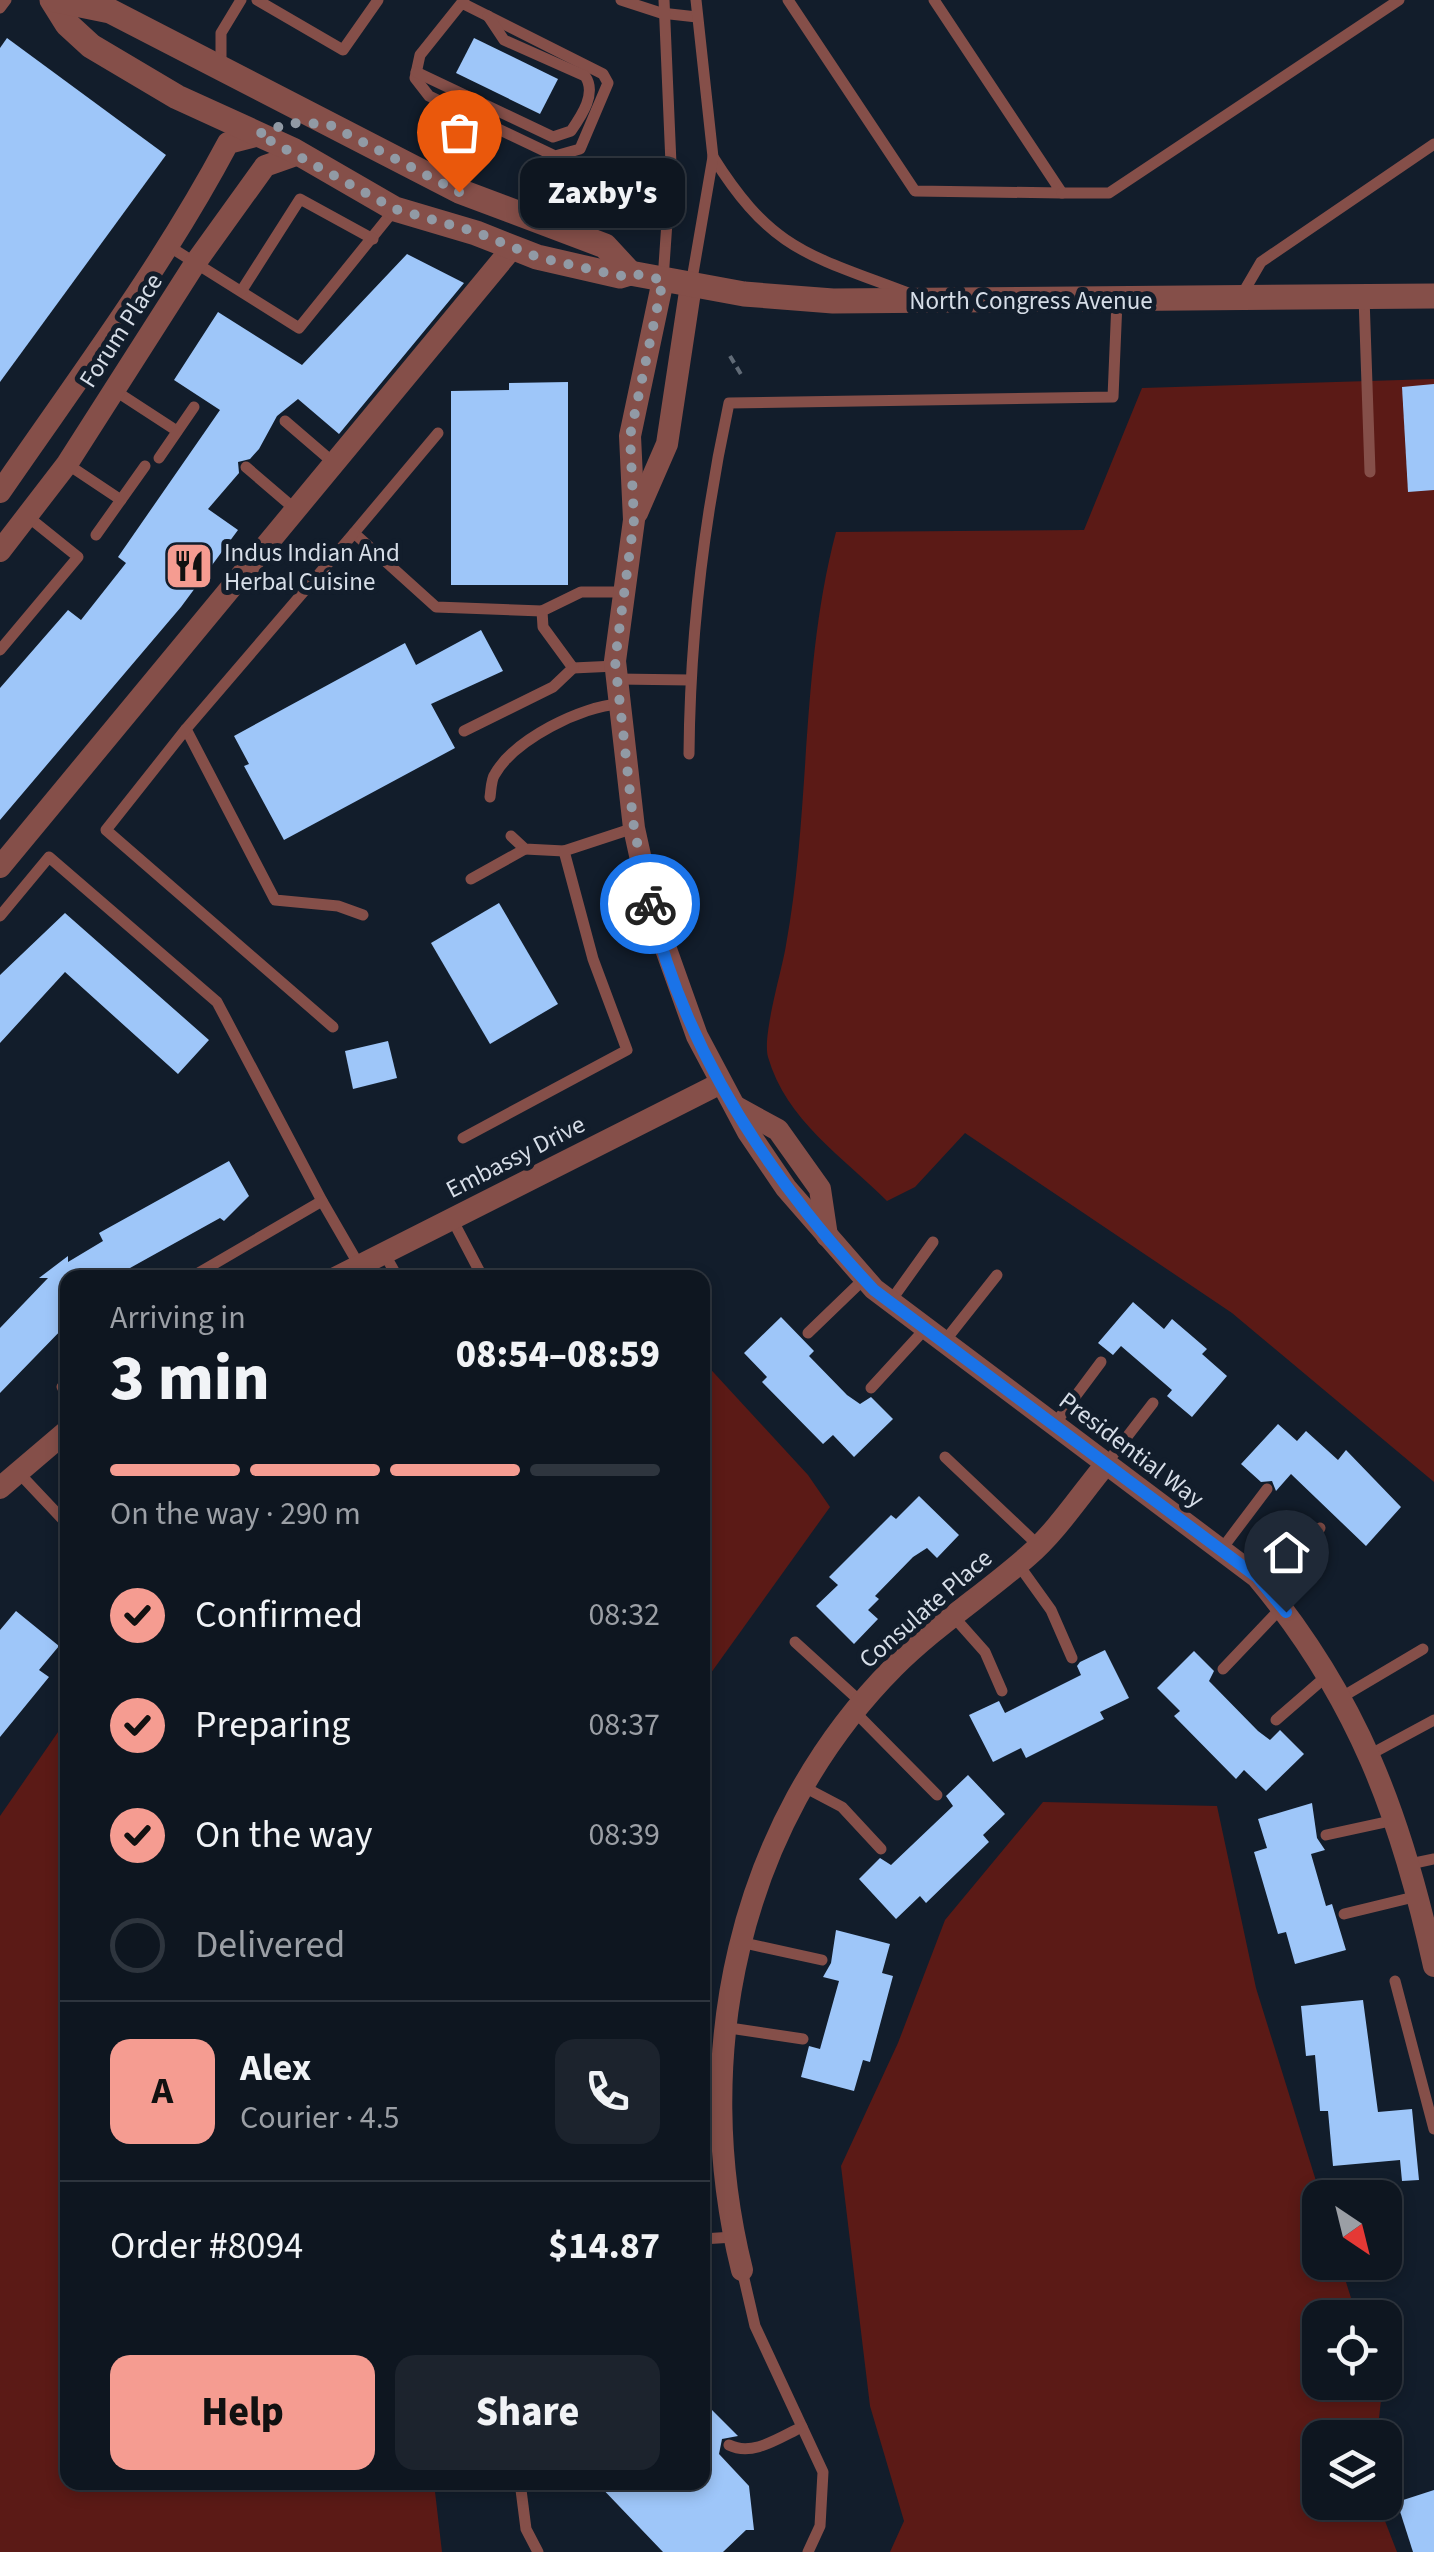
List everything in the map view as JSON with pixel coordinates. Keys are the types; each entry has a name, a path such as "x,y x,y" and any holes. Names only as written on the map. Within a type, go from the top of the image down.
{"street":[{"name":"North Congress Avenue","path":"54,0 110,11 459,192 606,246 630,273"},
{"name":"North Congress Avenue","path":"54,0 67,24 92,46 177,97 299,154 395,209 620,276 630,273 833,301 1434,296"},
{"path":"258,134 290,123 328,124"},
{"name":"Forum Place","path":"0,492 170,247 228,144 258,134"},
{"name":"Forum Place","path":"0,552 68,464 196,262 265,166 299,154"},
{"path":"0,867 513,247"},
{"name":"Presidential Way","path":"663,280 630,436 634,520 616,672 634,828 672,974 734,1106 738,1141 792,1217 828,1240 890,1302 1221,1550 1276,1600 1329,1674 1371,1754 1397,1820 1430,1930 1434,1966"},
{"name":"Presidential Way","path":"634,520 666,444 691,284"},
{"name":"Embassy Drive","path":"350,1270 720,1083"},
{"path":"734,1106 778,1130 820,1189 828,1240"},
{"path":"0,1488 60,1437"},
{"name":"Consulate Place","path":"742,2270 720,2135 723,2027 740,1942 767,1860 804,1787 859,1707 894,1666 1038,1545 1106,1464"}],"lane":[{"path":"0,8 6,0"},
{"path":"220,66 221,33 241,0"},
{"path":"257,0 343,50 378,0"},
{"path":"620,0 663,6 697,17"},
{"path":"691,284 713,157 696,0"},
{"path":"788,0 915,190 1062,193 1109,193 1399,0"},
{"path":"934,0 1062,193"},
{"path":"463,2 488,16 603,74 608,83 580,149 554,156 430,96 415,78 420,55 463,2"},
{"path":"663,6 671,164 663,280"},
{"path":"416,72 553,138 572,131 591,92 590,83 584,76 504,40 488,16"},
{"path":"1240,298 1261,262 1434,144"},
{"path":"713,157 739,198 764,227 800,252 929,301"},
{"path":"242,290 300,198 372,239"},
{"path":"170,247 298,328 395,209"},
{"path":"1364,297 1370,472"},
{"path":"690,754 690,680 709,498 728,402 1113,397 1117,301"},
{"path":"114,390 177,431"},
{"path":"159,458 194,407"},
{"path":"285,422 335,464"},
{"path":"333,1027 106,830 438,433"},
{"path":"68,464 121,500"},
{"path":"96,535 145,466"},
{"path":"246,468 296,510"},
{"path":"0,650 78,557 28,516"},
{"path":"354,533 436,607 542,610 581,592 624,592"},
{"path":"542,610 543,627 572,668 690,680"},
{"path":"464,730 553,687 572,668"},
{"path":"490,798 494,774 523,747 591,706 619,704"},
{"path":"186,730 276,900 338,906 363,915"},
{"path":"470,879 524,849 564,851 634,828"},
{"path":"512,836 524,849"},
{"path":"462,1138 627,1050 594,959 564,851"},
{"path":"0,916 49,857 218,1002 359,1265"},
{"path":"204,1270 322,1202"},
{"path":"452,1219 479,1270"},
{"path":"890,1302 932,1242"},
{"path":"384,1252 394,1270"},
{"path":"871,1388 935,1335 997,1275"},
{"path":"808,1333 864,1279"},
{"path":"1054,1425 1101,1362"},
{"path":"1106,1464 1153,1403"},
{"path":"945,1457 1038,1545"},
{"path":"18,1472 60,1517"},
{"path":"1221,1550 1267,1489"},
{"path":"1223,1669 1276,1600 1320,1528"},
{"path":"1018,1564 1051,1610 1072,1658"},
{"path":"953,1616 985,1652 1002,1691"},
{"path":"795,1642 937,1795"},
{"path":"1342,1696 1423,1649"},
{"path":"1276,1720 1329,1674"},
{"path":"1371,1754 1434,1720"},
{"path":"804,1787 842,1807 881,1849"},
{"path":"1326,1835 1397,1820"},
{"path":"1410,1864 1434,1859"},
{"path":"1344,1914 1418,1896"},
{"path":"740,1942 822,1960"},
{"path":"1395,1980 1434,2130"},
{"path":"723,2027 803,2039"},
{"path":"710,2239 734,2237"},
{"path":"742,2270 755,2326 822,2472 820,2526 808,2552"},
{"path":"729,2445 757,2448 802,2427"},
{"path":"521,2490 526,2529 538,2552"}],"path":[{"path":"730,356 742,376"}],"shaded area":[{"path":"1434,379 1434,1482 1232,1313 965,1133 915,1187 887,1201 802,1119 776,1079 767,1047 794,894 817,635 836,532 1084,530 1142,388"},
{"path":"710,1369 808,1475 830,1507 710,1674"},
{"path":"60,1729 60,2490 435,2490 442,2552 0,2552 0,1816"},
{"path":"1043,1802 1217,1806 1256,1988 1316,2180 1302,2180 1302,2280 1345,2280 1352,2300 1302,2300 1302,2400 1381,2400 1379,2420 1302,2420 1302,2520 1385,2520 1397,2552 890,2552 904,2521 870,2406 841,2166 898,2043 945,1920"}],"building":[{"path":"7,38 166,155 0,382 0,48"},
{"path":"474,38 558,79 540,114 456,73"},
{"path":"407,254 464,283 339,434 298,399 277,416 259,449 250,459 238,462 239,473 208,509 238,530 181,607 0,820 0,688 68,610 81,620 126,563 118,557 220,410 174,380 218,312 302,365"},
{"path":"568,382 568,585 451,585 451,391 509,390 509,383"},
{"path":"1434,384 1434,490 1408,492 1402,387"},
{"path":"481,630 503,671 431,704 455,748 284,840 244,766 249,764 234,736 405,643 416,665"},
{"path":"499,903 558,1004 490,1044 431,943"},
{"path":"65,913 209,1040 178,1074 65,972 0,1043 0,975"},
{"path":"388,1041 397,1078 353,1089 345,1051"},
{"path":"229,1161 249,1196 224,1221 220,1218 126,1270 60,1270 60,1331 0,1393 0,1328 48,1278 39,1278 68,1256 68,1262 103,1241 99,1233"},
{"path":"1133,1302 1164,1329 1172,1319 1207,1349 1202,1354 1227,1376 1192,1417 1167,1396 1172,1390 1121,1346 1113,1355 1098,1343"},
{"path":"781,1317 814,1351 809,1356 847,1395 860,1404 871,1397 893,1419 854,1457 833,1435 823,1444 762,1382 767,1377 744,1353"},
{"path":"1278,1424 1297,1441 1306,1431 1338,1460 1346,1450 1401,1507 1366,1546 1291,1474 1276,1491 1272,1481 1261,1482 1241,1464"},
{"path":"919,1496 959,1535 937,1558 927,1548 913,1557 875,1596 879,1599 868,1610 878,1619 854,1644 816,1606 838,1585 829,1577 891,1515 896,1519"},
{"path":"16,1611 59,1646 39,1670 49,1677 0,1737 0,1630"},
{"path":"1105,1650 1129,1698 1100,1712 1104,1719 1026,1758 1021,1748 993,1762 969,1715 999,1701 1005,1713 1081,1675 1077,1666 1080,1662"},
{"path":"1194,1651 1214,1671 1209,1681 1258,1731 1270,1740 1280,1730 1304,1754 1266,1791 1244,1770 1236,1779 1174,1716 1180,1711 1157,1688"},
{"path":"968,1775 1005,1814 983,1835 989,1842 926,1903 920,1896 896,1919 859,1879 880,1858 891,1865 953,1806 946,1796"},
{"path":"1312,1803 1317,1838 1325,1850 1311,1854 1326,1906 1332,1904 1346,1950 1295,1964 1286,1932 1278,1934 1254,1852 1267,1848 1258,1819"},
{"path":"836,1930 890,1944 882,1973 893,1976 870,2062 863,2060 854,2091 801,2077 809,2046 820,2049 839,1981 823,1977 831,1963"},
{"path":"1363,2000 1378,2112 1412,2109 1419,2180 1402,2181 1400,2160 1333,2166 1328,2111 1320,2111 1315,2055 1306,2056 1301,2006"},
{"path":"710,2408 738,2436 722,2439 719,2454 749,2486 754,2530 746,2530 723,2552 663,2552 604,2490 710,2490"},
{"path":"1434,2490 1434,2552 1413,2552 1402,2518 1402,2500"}],"way so far":[{"path":"459,192 328,124 290,123 258,134 395,209 476,232 537,257 620,276 630,273 663,280 630,436 634,520 615,661 634,828 650,904"}],"place":[{"name":"Zaxby's","path":"459,192"},
{"name":"Indus Indian And Herbal Cuisine","path":"189,566"}],"route":[{"path":"650,904 672,974 720,1083 786,1188 828,1240 874,1290 1257,1577 1286,1612"}]}
